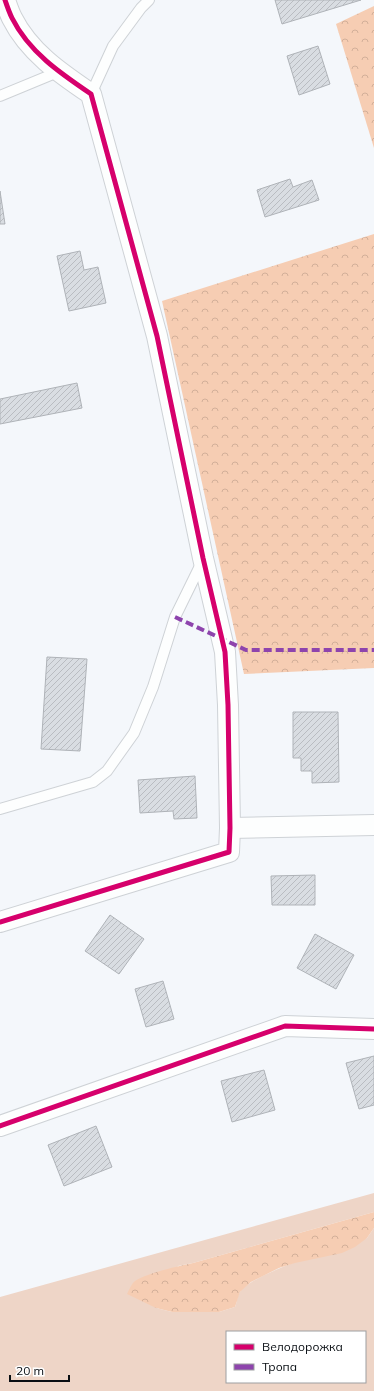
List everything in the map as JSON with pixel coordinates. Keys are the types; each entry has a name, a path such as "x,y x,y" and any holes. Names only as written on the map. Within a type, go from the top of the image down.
{"street":[{"path":"0,922 229,852 230,828 228,705 225,652 203,558 157,336 91,94 58,72 31,46 11,17 6,0"},
{"path":"230,828 374,826"},
{"path":"0,1126 285,1026 374,1029"}],"lane":[{"path":"91,94 113,46 149,0"},
{"path":"0,96 58,72"},
{"path":"0,808 93,782 107,771 134,733 153,687 175,617 203,558"}],"shaded area":[{"path":"374,1193 374,1212 178,1266 156,1308 172,1312 219,1312 235,1307 240,1292 261,1277 299,1261 367,1238 374,1228 374,1391 0,1391 0,1297"}],"green space":[{"path":"374,6 374,148 336,24"},
{"path":"374,234 374,668 244,674 162,301"},
{"path":"374,1212 374,1228 367,1238 355,1247 342,1253 279,1268 251,1282 240,1292 235,1307 219,1312 172,1312 156,1308 127,1294 135,1281 155,1273"}],"building":[{"path":"275,0 361,0 282,24"},
{"path":"318,46 330,84 299,95 287,56"},
{"path":"290,179 293,187 312,180 319,200 265,217 257,190"},
{"path":"0,191 5,224 0,224"},
{"path":"80,251 84,270 98,267 106,303 69,311 57,256"},
{"path":"77,383 82,408 0,424 0,399"},
{"path":"47,657 87,659 80,751 41,749"},
{"path":"293,712 338,712 339,782 312,783 312,771 301,771 301,758 293,758"},
{"path":"195,776 197,818 174,819 173,811 140,813 138,780"},
{"path":"315,875 315,905 272,905 271,876"},
{"path":"110,915 144,939 119,974 85,951"},
{"path":"315,934 354,955 336,989 297,968"},
{"path":"163,981 174,1019 146,1027 135,989"},
{"path":"374,1056 374,1105 359,1109 346,1063"},
{"path":"264,1070 275,1110 232,1122 221,1081"},
{"path":"96,1126 112,1167 64,1186 48,1145"}],"marked path":[{"path":"175,617 246,650 374,650"}],"cycle path":[{"path":"0,922 229,852 230,828 228,705 225,652 203,558 157,336 91,94 57,70 36,51 19,30 11,16 5,0"},
{"path":"0,1126 285,1026 374,1029"}]}
